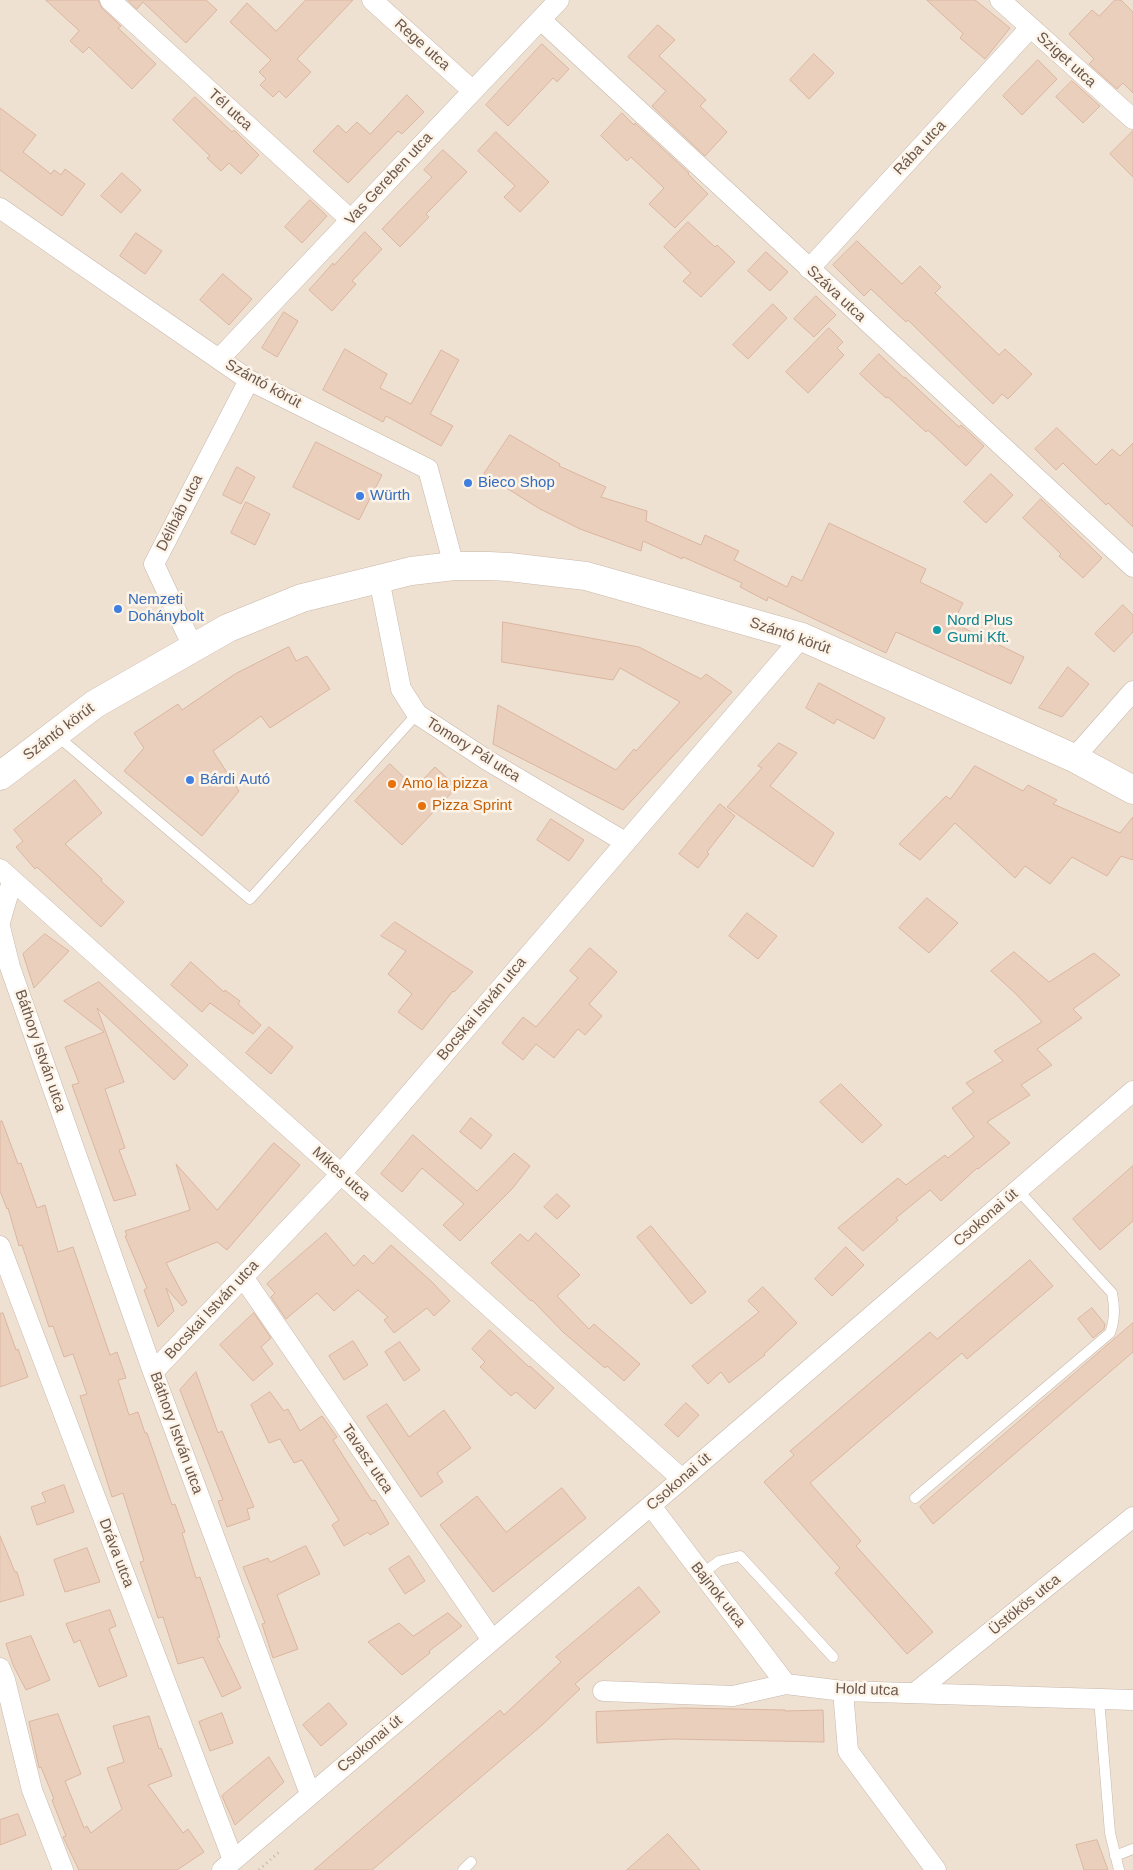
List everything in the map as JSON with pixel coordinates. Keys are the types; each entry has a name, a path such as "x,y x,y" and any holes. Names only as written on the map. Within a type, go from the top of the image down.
{"street":[{"name":"Tél utca","path":"110,0 351,220"},
{"name":"Rege utca","path":"372,0 473,91"},
{"name":"Vas Gereben utca","path":"218,359 559,0"},
{"name":"Sziget utca","path":"1000,0 1133,119"},
{"name":"Száva utca","path":"541,20 1133,567"},
{"name":"Rába utca","path":"809,269 1030,28"},
{"name":"Szántó körút","path":"0,208 249,380 428,469 454,566"},
{"name":"Délibáb utca","path":"193,647 154,564 249,380"},
{"name":"Szántó körút","path":"0,776 95,704 228,628 302,598 411,571 454,566 509,567 586,576 802,636 1074,758 1133,790"},
{"name":"Tomory Pál utca","path":"379,579 401,690 417,714 487,760 625,842"},
{"name":"Bocskai István utca","path":"153,1372 341,1174 802,636"},
{"path":"1074,758 1133,691"},
{"path":"0,922 6,875"},
{"name":"Mikes utca","path":"6,875 205,1051 682,1480"},
{"name":"Báthory István utca","path":"0,927 14,977 153,1372 310,1794"},
{"name":"Csokonai út","path":"227,1865 682,1480 1133,1091"},
{"name":"Dráva utca","path":"0,1246 227,1865"},
{"name":"Tavasz utca","path":"243,1277 492,1640"},
{"name":"Bajnok utca","path":"650,1506 786,1684"},
{"name":"Üstökös utca","path":"916,1692 1133,1517"},
{"path":"0,1668 5,1680 32,1790 63,1870"},
{"name":"Hold utca","path":"603,1691 733,1696 786,1684 843,1690 1133,1700"},
{"path":"843,1690 848,1751 936,1870"}],"lane":[{"path":"55,734 250,899 417,714"},
{"path":"914,1498 1110,1334 1114,1324 1112,1293 1018,1190"},
{"path":"702,1574 719,1561 740,1556 833,1657"},
{"path":"1098,1699 1110,1833 1119,1870"},
{"path":"1115,1856 1133,1849"},
{"path":"462,1870 471,1862"}],"shaded area":[{"path":"0,0 1133,0 1133,1870 0,1870"}],"building":[{"path":"46,0 98,0 102,8 121,26 118,28 156,64 132,89 89,47 83,53 70,41 79,31"},
{"path":"128,0 206,0 217,10 186,43 143,2 137,9"},
{"path":"306,0 353,0 297,59 311,72 286,98 279,91 273,97 260,85 266,79 259,72 271,60 230,22 247,3 276,31"},
{"path":"927,0 975,0 1010,28 985,59 960,38 963,34"},
{"path":"1115,0 1121,0 1133,12 1133,93 1123,83 1117,89 1089,64 1094,59 1069,34 1092,10 1099,16"},
{"path":"658,25 675,40 659,56 706,100 700,106 727,132 705,156 652,106 666,91 628,57"},
{"path":"542,44 569,69 557,82 553,78 508,126 486,105"},
{"path":"814,54 834,73 809,99 790,80"},
{"path":"1038,60 1057,79 1022,115 1003,96"},
{"path":"1072,81 1100,106 1083,123 1056,97"},
{"path":"407,95 424,112 402,134 398,131 348,183 313,151 338,125 346,133 357,122 370,134"},
{"path":"195,97 232,132 234,130 259,155 241,174 229,163 221,171 207,158 210,156 173,120"},
{"path":"0,108 36,135 23,152 51,174 54,170 61,175 65,169 85,184 62,216 0,170"},
{"path":"622,113 689,173 708,194 675,228 649,204 664,188 631,157 627,161 601,136"},
{"path":"1133,131 1133,177 1110,154"},
{"path":"496,132 549,182 520,212 504,197 515,186 478,151"},
{"path":"443,150 467,172 426,214 429,217 400,247 382,229 432,177 424,170"},
{"path":"122,173 141,190 121,213 101,196"},
{"path":"310,200 327,216 302,243 285,227"},
{"path":"688,222 715,247 717,245 735,262 701,297 683,281 691,273 664,247"},
{"path":"365,232 382,249 352,281 356,284 332,311 309,290"},
{"path":"136,233 162,251 145,274 120,256"},
{"path":"857,241 902,284 920,266 941,287 935,293 999,355 1005,349 1032,374 1008,399 1002,394 993,404 908,320 906,322 871,289 864,296 833,265"},
{"path":"766,252 788,272 770,291 748,271"},
{"path":"223,274 252,299 229,325 200,300"},
{"path":"816,296 836,315 814,337 794,319"},
{"path":"773,304 787,318 748,359 733,345"},
{"path":"284,312 298,321 277,357 262,348"},
{"path":"829,328 843,342 837,348 844,355 808,393 786,372"},
{"path":"345,349 387,374 380,388 411,404 441,350 459,360 430,414 453,426 441,446 386,416 383,422 323,390"},
{"path":"879,354 959,427 961,425 984,446 966,466 928,430 926,432 860,374"},
{"path":"1057,428 1096,465 1112,449 1120,456 1133,443 1133,527 1108,503 1106,505 1063,463 1056,470 1035,449"},
{"path":"510,435 560,464 559,466 606,487 601,497 647,511 646,521 701,545 705,535 739,551 734,560 787,587 792,576 802,581 829,523 926,569 920,582 963,603 953,623 1024,657 1011,684 896,632 886,653 768,597 767,601 740,587 742,583 683,557 682,559 643,541 641,551 580,529 540,509 484,474"},
{"path":"316,442 382,475 359,520 293,487"},
{"path":"237,467 255,477 241,504 223,495"},
{"path":"991,474 1013,495 986,523 964,502"},
{"path":"1041,499 1102,558 1083,578 1023,518"},
{"path":"246,502 270,514 255,545 231,533"},
{"path":"1123,605 1133,615 1133,632 1114,652 1095,634"},
{"path":"503,622 639,647 701,679 706,674 732,692 623,810 493,744 498,705 616,770 634,749 636,751 680,702 620,668 613,680 502,662"},
{"path":"289,647 296,661 307,656 330,689 270,728 261,716 213,751 239,791 202,836 124,771 144,748 134,733 178,704 182,710 235,674"},
{"path":"1068,667 1089,684 1062,717 1039,708"},
{"path":"819,683 885,718 874,739 837,719 834,724 806,708"},
{"path":"779,743 797,753 770,786 834,833 813,867 727,807 762,768 758,766"},
{"path":"390,764 415,788 435,767 457,787 402,845 355,801"},
{"path":"975,766 1023,791 1028,785 1057,800 1053,804 1120,833 1133,817 1133,860 1121,856 1107,876 1072,857 1050,884 1025,866 1015,878 955,823 920,860 899,844 946,796 950,799"},
{"path":"75,780 102,813 65,844 124,902 101,927 37,867 35,869 16,847 23,841 14,830"},
{"path":"720,804 735,816 707,852 709,854 698,868 679,854"},
{"path":"551,819 584,840 569,861 537,840"},
{"path":"927,898 958,923 929,953 899,928"},
{"path":"747,913 777,936 758,959 729,936"},
{"path":"395,922 473,972 453,991 422,1030 398,1012 412,994 388,974 406,951 381,936"},
{"path":"45,934 69,951 34,988 23,954"},
{"path":"590,948 617,972 589,1004 602,1016 585,1035 578,1029 554,1058 536,1044 523,1060 502,1043 523,1017 536,1027 578,978 570,971"},
{"path":"1014,952 1049,982 1094,953 1120,975 1073,1009 1082,1018 1037,1049 1052,1065 1021,1085 1030,1095 987,1122 1010,1143 977,1168 941,1201 930,1190 896,1218 898,1220 863,1251 838,1228 898,1178 906,1185 945,1155 948,1158 974,1137 952,1108 974,1092 966,1083 1003,1061 994,1051 1042,1022 991,971"},
{"path":"191,962 224,992 225,990 240,1001 238,1004 261,1025 253,1034 210,1003 202,1012 171,985"},
{"path":"99,982 188,1065 174,1080 97,1008 124,1082 105,1089 125,1148 119,1150 136,1195 114,1201 72,1085 79,1083 65,1047 104,1032 64,1001"},
{"path":"269,1027 293,1047 271,1074 246,1053"},
{"path":"841,1084 882,1125 862,1143 820,1102"},
{"path":"471,1118 492,1135 481,1149 460,1132"},
{"path":"2,1121 18,1164 21,1163 37,1208 45,1205 58,1252 73,1247 110,1355 117,1352 126,1378 118,1380 129,1415 138,1412 145,1433 147,1433 172,1505 175,1504 185,1532 182,1533 196,1578 200,1577 220,1637 217,1638 241,1688 222,1697 203,1657 178,1664 163,1617 158,1618 140,1562 144,1561 123,1493 112,1497 80,1396 87,1394 73,1354 64,1357 53,1326 49,1327 22,1245 19,1246 8,1208 0,1191 0,1122"},
{"path":"413,1135 477,1191 514,1153 530,1166 512,1189 460,1241 443,1225 464,1204 422,1168 402,1192 381,1174"},
{"path":"274,1143 300,1165 227,1250 217,1242 166,1263 187,1302 182,1306 166,1288 174,1311 158,1327 144,1290 147,1288 125,1236 127,1235 125,1231 190,1210 176,1164 217,1210"},
{"path":"1133,1166 1133,1221 1100,1250 1073,1219"},
{"path":"557,1194 570,1206 557,1219 544,1207"},
{"path":"651,1226 706,1292 691,1304 637,1237"},
{"path":"326,1233 354,1266 364,1255 373,1264 391,1245 450,1301 434,1316 427,1308 394,1333 384,1320 388,1317 358,1290 334,1311 317,1293 286,1319 271,1297 275,1293 267,1284"},
{"path":"536,1233 580,1275 557,1296 589,1329 594,1324 640,1364 624,1381 607,1366 605,1368 563,1332 532,1300 491,1263 520,1234 528,1241"},
{"path":"846,1247 864,1265 832,1296 815,1279"},
{"path":"1030,1260 1053,1286 967,1359 962,1353 810,1483 861,1541 856,1546 933,1632 907,1654 835,1573 840,1568 764,1482 794,1455 790,1451 930,1332 937,1339"},
{"path":"763,1287 797,1323 765,1355 729,1383 721,1372 708,1384 692,1366 759,1312 748,1301"},
{"path":"1092,1308 1105,1324 1104,1329 1093,1338 1078,1319"},
{"path":"3,1313 28,1377 0,1387 0,1314"},
{"path":"254,1313 271,1338 261,1347 273,1364 253,1381 220,1345"},
{"path":"1133,1323 1133,1352 933,1524 920,1507"},
{"path":"490,1330 554,1388 535,1409 516,1392 511,1396 480,1367 485,1362 472,1349"},
{"path":"353,1341 368,1365 344,1380 329,1356"},
{"path":"400,1342 420,1370 404,1381 385,1352"},
{"path":"196,1372 218,1433 222,1431 254,1507 247,1509 250,1519 227,1527 218,1501 223,1500 180,1390"},
{"path":"270,1392 284,1411 288,1409 300,1431 322,1416 337,1437 333,1440 372,1501 375,1500 389,1524 370,1535 368,1532 344,1546 332,1525 339,1520 302,1460 294,1463 280,1439 269,1443 251,1405"},
{"path":"686,1403 699,1415 678,1437 665,1425"},
{"path":"387,1404 409,1437 444,1410 471,1448 437,1473 443,1482 421,1497 367,1417"},
{"path":"64,1485 74,1512 37,1525 31,1507 46,1502 42,1493"},
{"path":"562,1488 586,1518 493,1592 440,1525 477,1496 506,1532"},
{"path":"0,1536 15,1572 17,1572 24,1595 0,1602"},
{"path":"306,1546 320,1574 277,1595 298,1649 273,1658 262,1624 265,1623 243,1567 268,1558 270,1562"},
{"path":"87,1548 100,1582 65,1592 54,1560"},
{"path":"409,1556 425,1581 405,1594 389,1569"},
{"path":"639,1587 660,1612 575,1684 580,1689 541,1726 372,1870 314,1870 500,1710 504,1715 561,1662 556,1657"},
{"path":"110,1610 116,1626 109,1629 127,1676 99,1687 80,1640 74,1643 66,1624"},
{"path":"448,1613 462,1626 429,1651 430,1653 402,1675 368,1642 399,1623 413,1636"},
{"path":"31,1636 50,1680 26,1690 13,1665 6,1644"},
{"path":"329,1703 347,1724 321,1746 303,1725"},
{"path":"684,1708 785,1711 823,1710 824,1742 672,1739 597,1743 596,1712"},
{"path":"222,1713 233,1743 210,1751 199,1722"},
{"path":"58,1714 81,1774 65,1781 84,1828 87,1826 91,1833 122,1809 107,1768 124,1762 113,1726 149,1716 159,1749 161,1748 172,1776 148,1785 183,1833 188,1829 204,1852 177,1870 79,1870 63,1837 66,1836 52,1800 54,1799 41,1767 39,1768 29,1722"},
{"path":"269,1757 284,1782 235,1825 222,1796"},
{"path":"18,1814 26,1835 0,1845 0,1820"},
{"path":"668,1834 700,1870 627,1870"},
{"path":"1097,1840 1108,1870 1084,1870 1076,1845"}],"place":[{"name":"Bieco Shop","path":"468,483"},
{"name":"Würth","path":"360,496"},
{"name":"Nemzeti Dohánybolt","path":"118,609"},
{"name":"Nord Plus Gumi Kft.","path":"937,630"},
{"name":"Bárdi Autó","path":"190,780"},
{"name":"Amo la pizza","path":"392,784"},
{"name":"Pizza Sprint","path":"422,806"}]}
